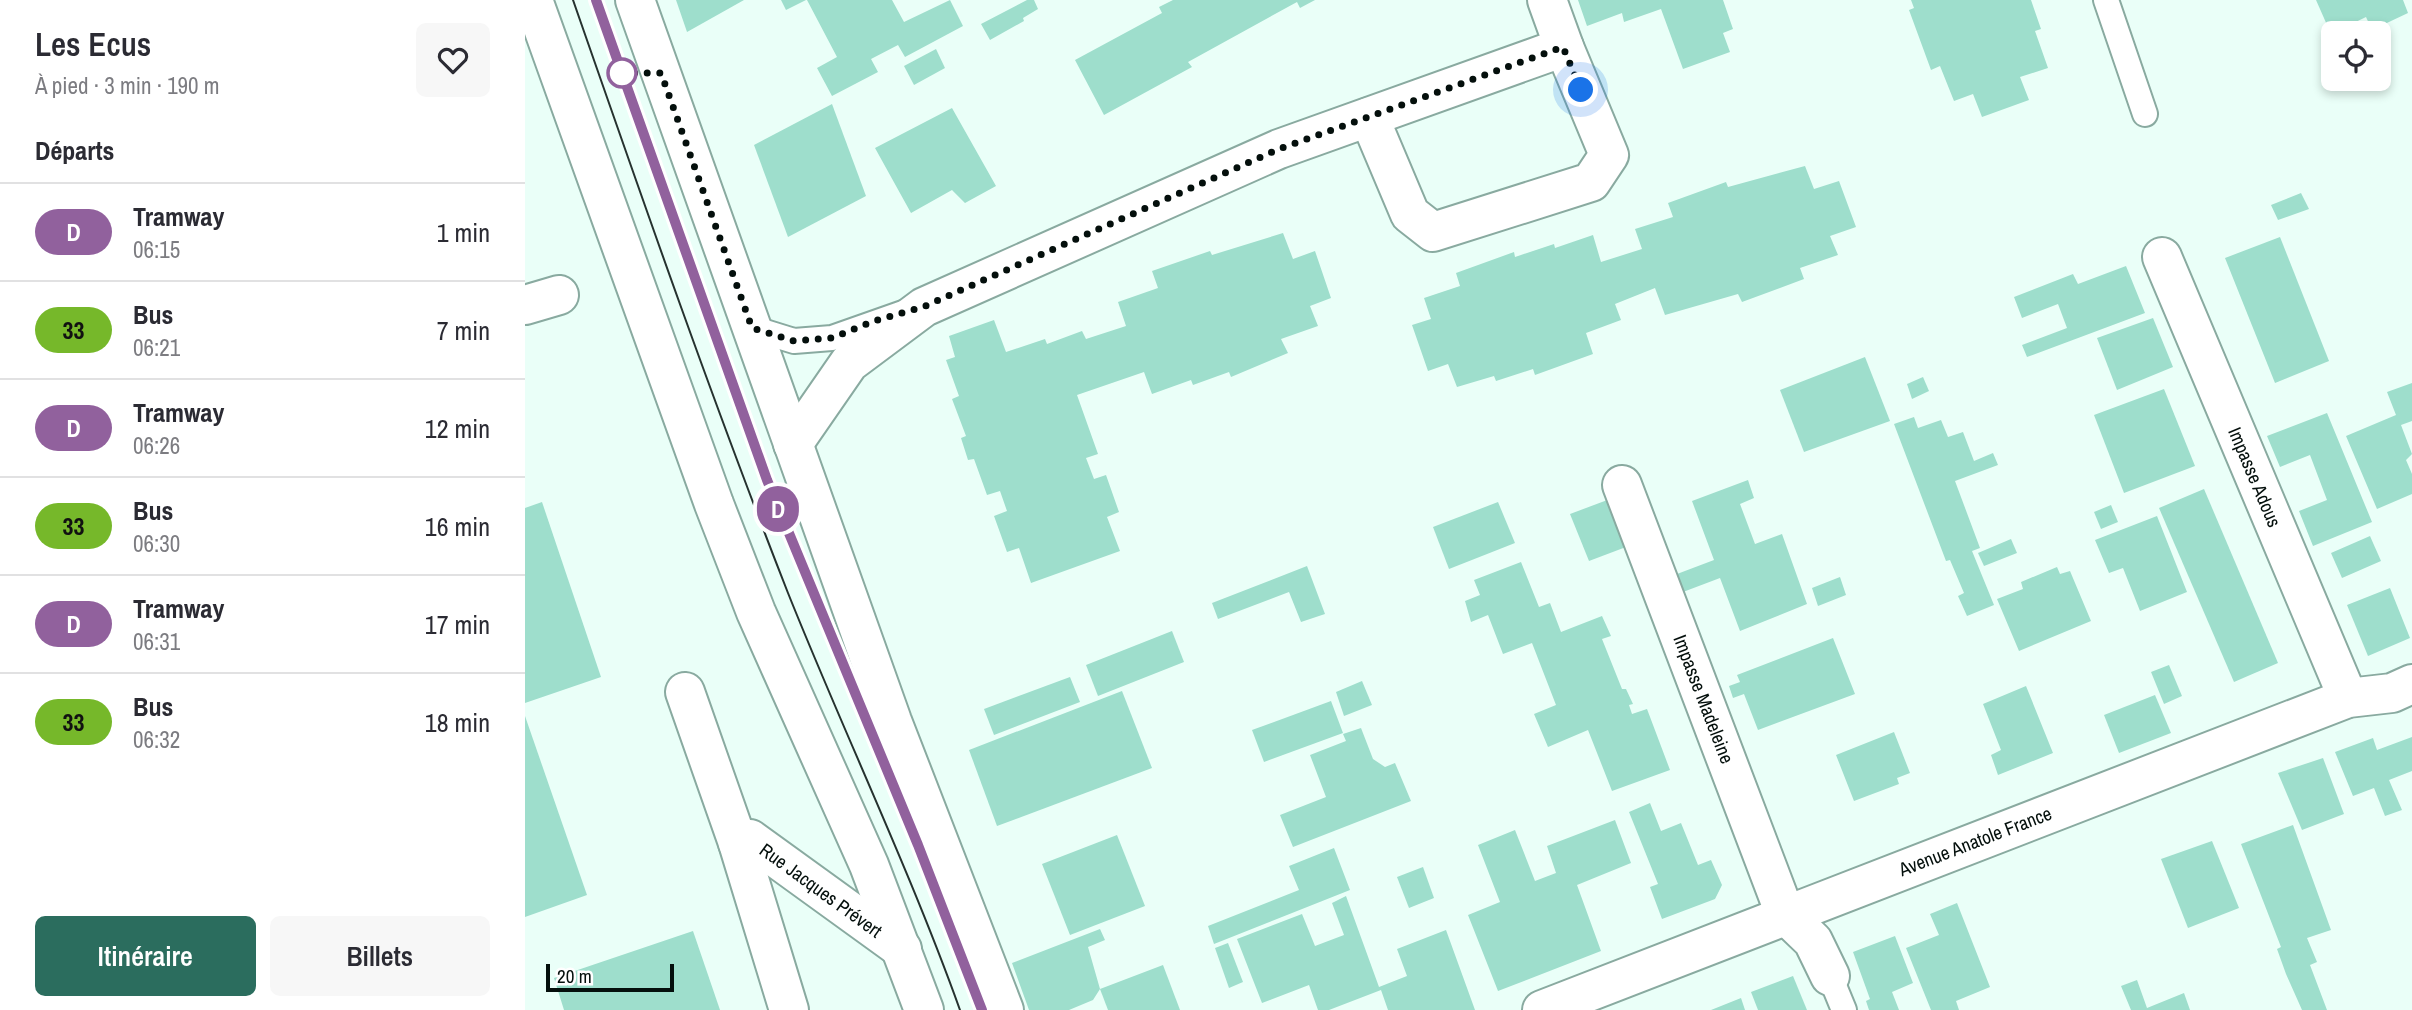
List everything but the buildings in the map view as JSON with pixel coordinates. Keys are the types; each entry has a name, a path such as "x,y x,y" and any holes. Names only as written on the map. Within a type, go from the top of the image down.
{"street":[{"path":"533,0 714,504 757,612 869,865 924,1010"},
{"path":"635,0 887,709 1004,1010"},
{"path":"1369,117 1410,214 1433,232 1591,181 1608,155 1563,47 1547,0"},
{"path":"793,444 849,363 923,307 1279,149 1563,47"},
{"name":"Impasse Adous","path":"2162,257 2348,698"},
{"name":"Impasse Madeleine","path":"1622,485 1785,914"},
{"name":"Avenue Anatole France","path":"1542,1010 2348,698 2392,693 2412,684"},
{"name":"Rue Jacques Prévert","path":"685,692 738,843 789,1010"},
{"name":"Rue Jacques Prévert","path":"738,843 750,839 902,949"},
{"path":"1785,914 1813,941 1837,993"}],"lane":[{"path":"2106,0 2145,114"},
{"path":"752,328 794,341 832,338 874,321 923,307"}],"tram line":[{"path":"573,0 677,297 759,519 960,1010"},
{"path":"596,0 767,480 918,845 982,1010"},
{"name":"D","path":"596,0 767,480 809,588 964,958 982,1010"}],"route":[{"path":"622,73 661,73 752,328 794,341 832,338 874,321 923,307 1279,149 1563,47 1581,90"}]}
